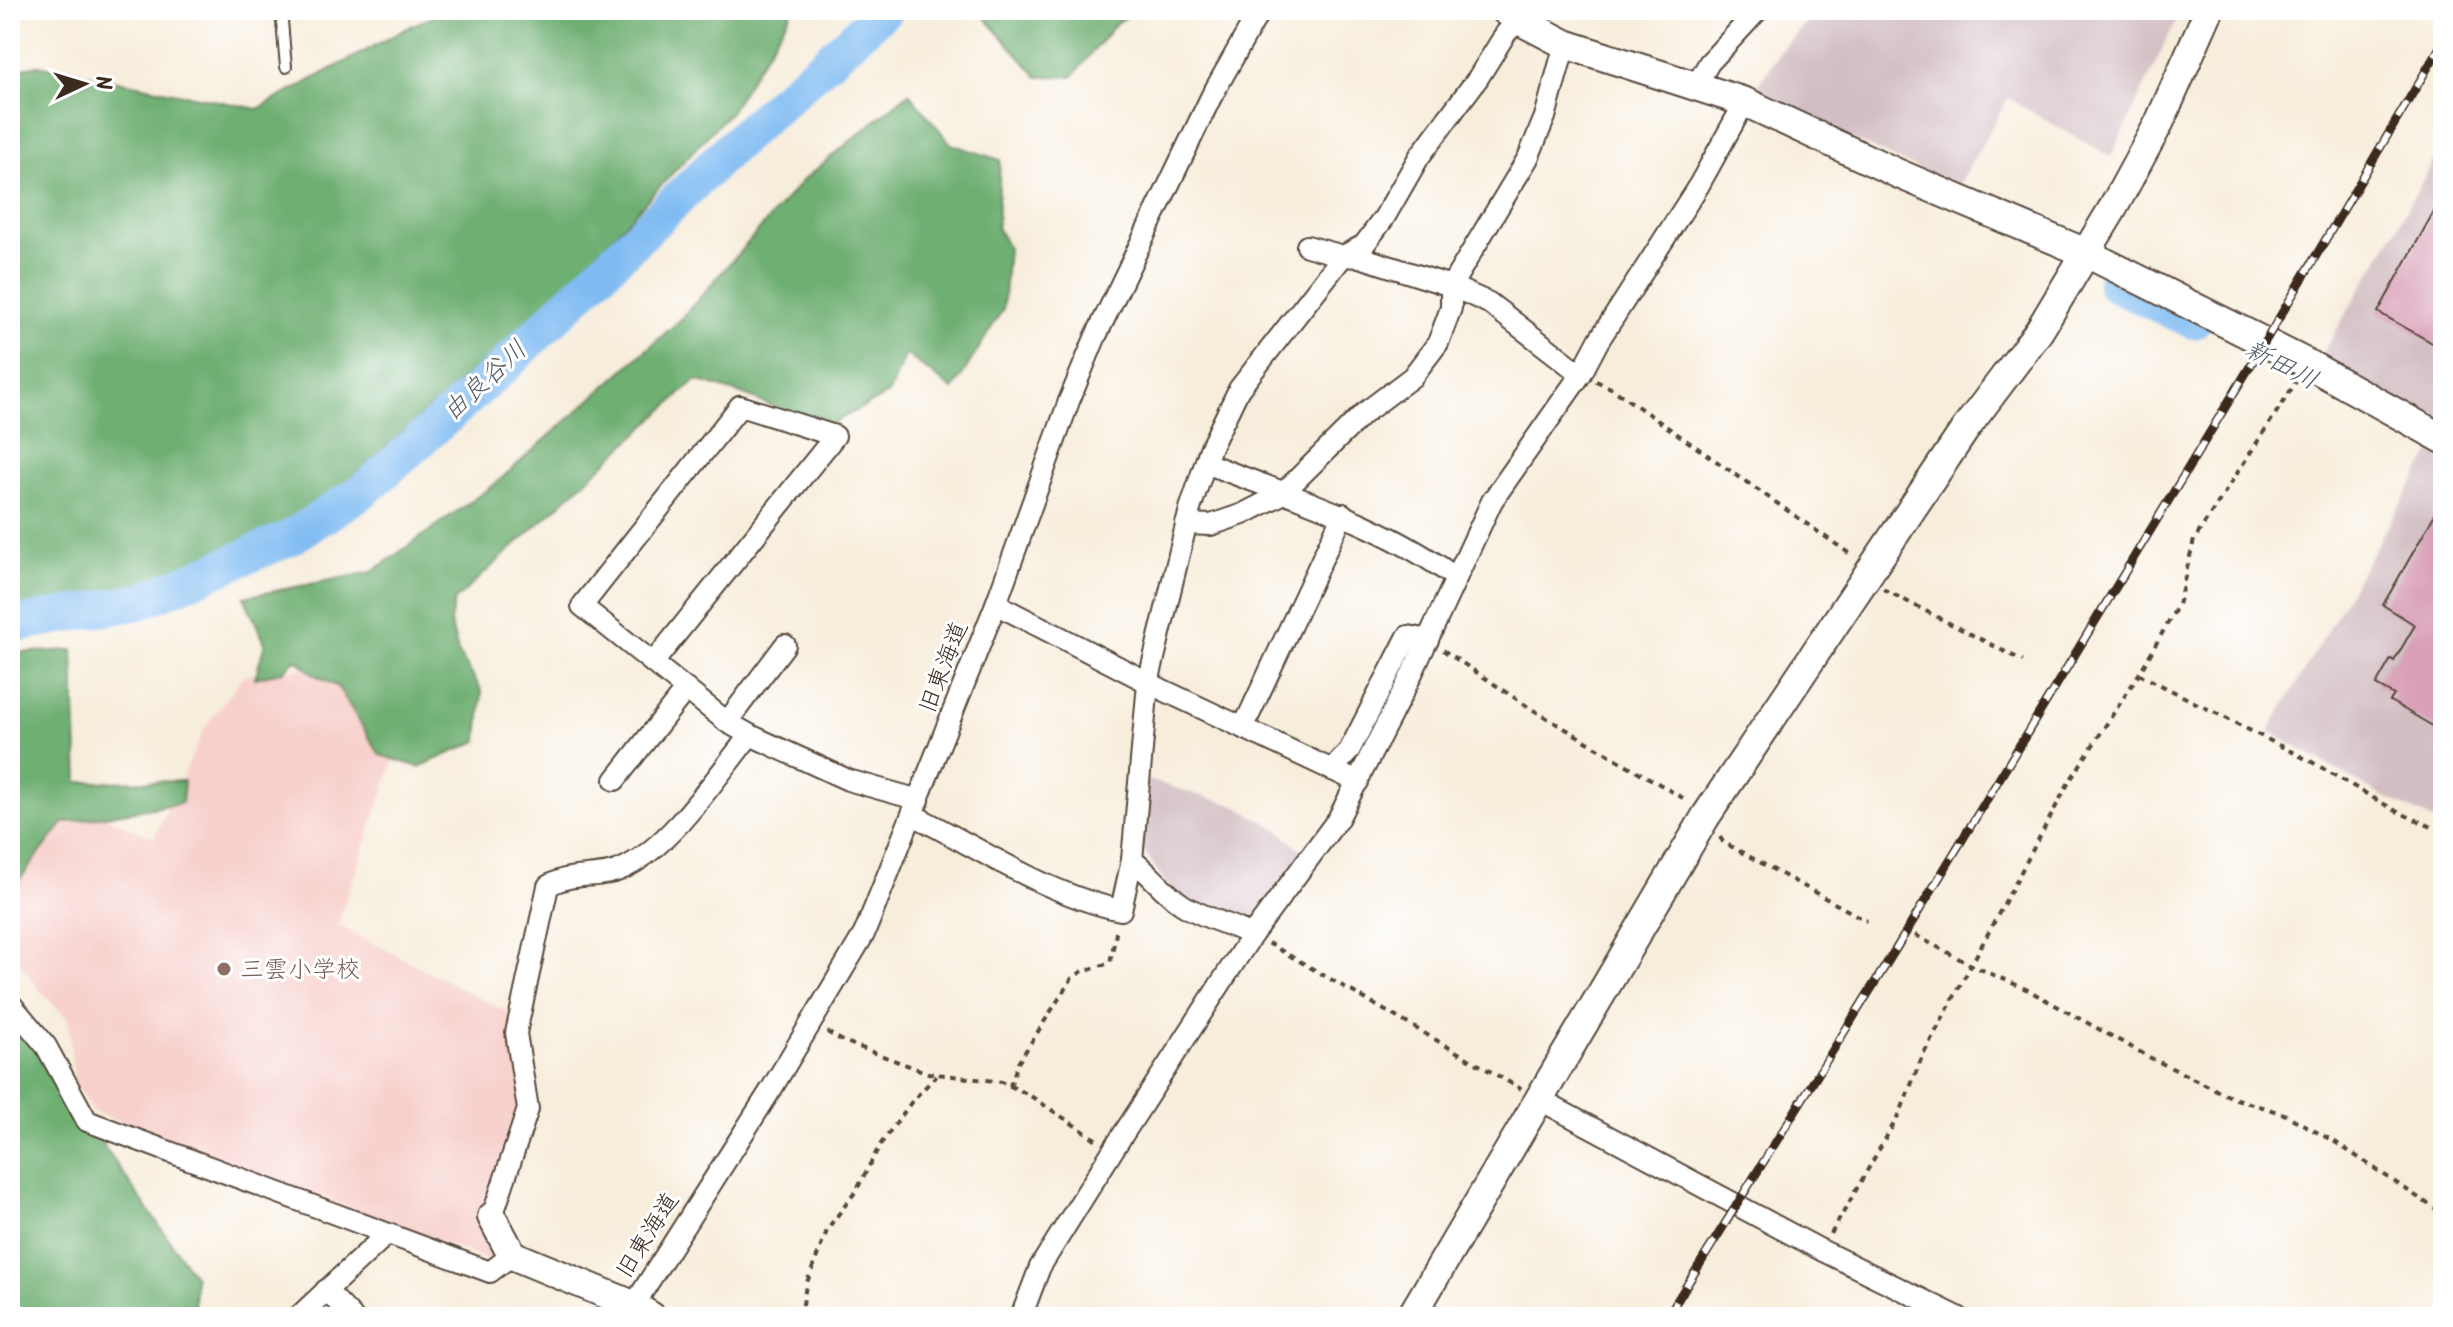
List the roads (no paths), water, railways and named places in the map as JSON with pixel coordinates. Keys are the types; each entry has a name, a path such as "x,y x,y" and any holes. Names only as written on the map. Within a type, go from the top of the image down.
{"street":[{"name":"旧東海道","path":"637,1313 864,934 996,604 1095,338 1211,97 1260,10"},
{"path":"1696,86 1709,63 1758,10"},
{"path":"1411,1317 1706,816 1966,428 2039,331 2113,208 2159,123 2209,10"},
{"path":"653,663 835,436 740,406 582,606 653,663 686,689 727,722 750,735 916,808 1057,889 1098,906 1121,910 1132,860 1148,683 1186,524 1206,463 1239,389 1343,256 1364,245 1371,236 1419,157 1478,78 1506,33 1512,15 1565,44 1745,102 1899,174 2086,253 2308,364 2443,439"},
{"path":"1186,524 1211,525 1243,514 1282,494 1363,414 1412,377 1438,343 1451,308 1451,286 1528,158 1545,117 1565,44"},
{"path":"1021,1317 1040,1267 1113,1150 1252,935 1338,819 1428,640 1492,501 1581,374 1599,340 1699,185 1745,102"},
{"path":"1307,246 1343,256 1360,257 1451,286 1489,303 1581,374"},
{"path":"1206,463 1282,494 1343,514 1425,555 1456,578"},
{"path":"1243,728 1343,514"},
{"path":"996,604 1148,683 1358,782"},
{"path":"1332,770 1349,751 1408,636 1428,640"},
{"path":"727,722 785,645"},
{"path":"615,780 686,689"},
{"path":"637,1313 512,1255 492,1217 528,1109 516,1033 548,886 561,877 622,870 649,853 666,839 750,735"},
{"path":"1132,860 1146,870 1162,890 1186,907 1252,935"},
{"path":"10,1003 46,1046 87,1121 490,1272 512,1255"},
{"path":"1540,1100 1821,1250 1958,1317"},
{"path":"298,1317 387,1234"},
{"path":"326,1290 352,1317"}],"lane":[{"path":"281,10 286,67"}],"waterway":[{"name":"由良谷川","path":"10,625 139,602 290,538 364,490 503,367 744,135 885,10"},
{"name":"新田川","path":"2115,284 2193,321"}],"railway":[{"path":"1667,1317 1897,947 2260,350 2443,42"}],"place":[{"name":"三雲小学校","path":"224,969"}]}
